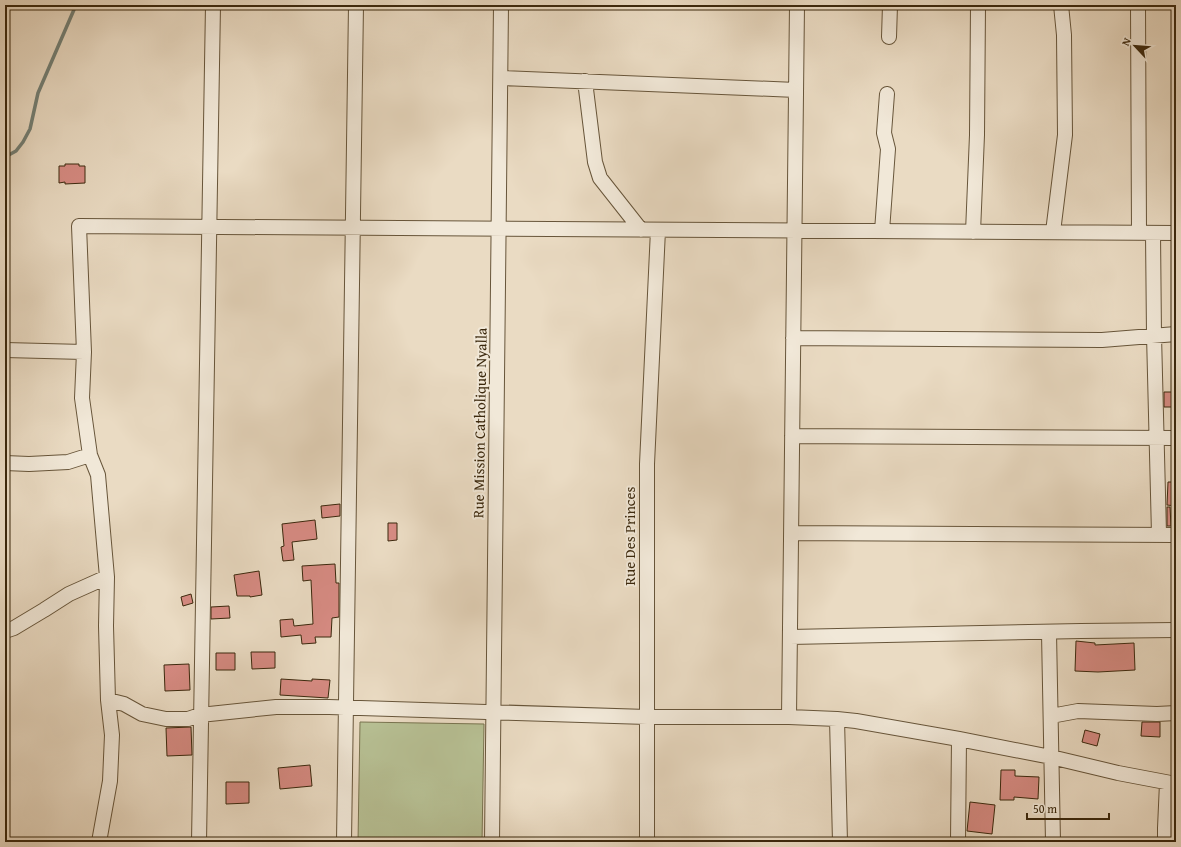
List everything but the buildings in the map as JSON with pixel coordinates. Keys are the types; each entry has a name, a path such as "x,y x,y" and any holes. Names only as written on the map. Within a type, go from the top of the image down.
{"street":[{"path":"199,842 213,5"},
{"path":"344,842 356,5"},
{"name":"Rue Mission Catholique Nyalla","path":"492,842 501,5"},
{"path":"789,717 797,5"},
{"path":"890,5 890,37"},
{"path":"973,232 977,135 978,5"},
{"path":"1053,232 1065,135 1064,35 1061,5"},
{"path":"1138,5 1146,233 1154,336 1159,534"},
{"path":"501,78 796,90"},
{"path":"586,81 595,162 600,178 641,230"},
{"path":"882,231 888,149 884,133 887,94"},
{"path":"100,842 110,781 112,735 108,700 106,626 107,577 98,475 90,455 82,398 84,352 79,226 1176,233"},
{"name":"Rue Des Princes","path":"646,842 647,464 658,230"},
{"path":"793,338 1102,340 1176,334"},
{"path":"5,350 84,352"},
{"path":"792,436 1176,438"},
{"path":"5,463 29,464 68,462 90,455"},
{"path":"791,532 1176,535"},
{"path":"5,631 14,628 69,594 107,577"},
{"path":"790,638 1176,630"},
{"path":"1049,633 1053,842"},
{"path":"108,700 124,704 142,714 166,719 188,719 200,715 276,707 647,717 789,717 856,721 1051,757 1172,784 1165,828 1165,842"},
{"path":"1051,716 1078,712 1176,713"},
{"path":"837,719 840,842"},
{"path":"958,842 959,739"}],"green space":[{"path":"360,722 484,724 482,842 358,842"}],"waterway":[{"path":"5,157 16,151 30,129 38,93 76,5"}]}
